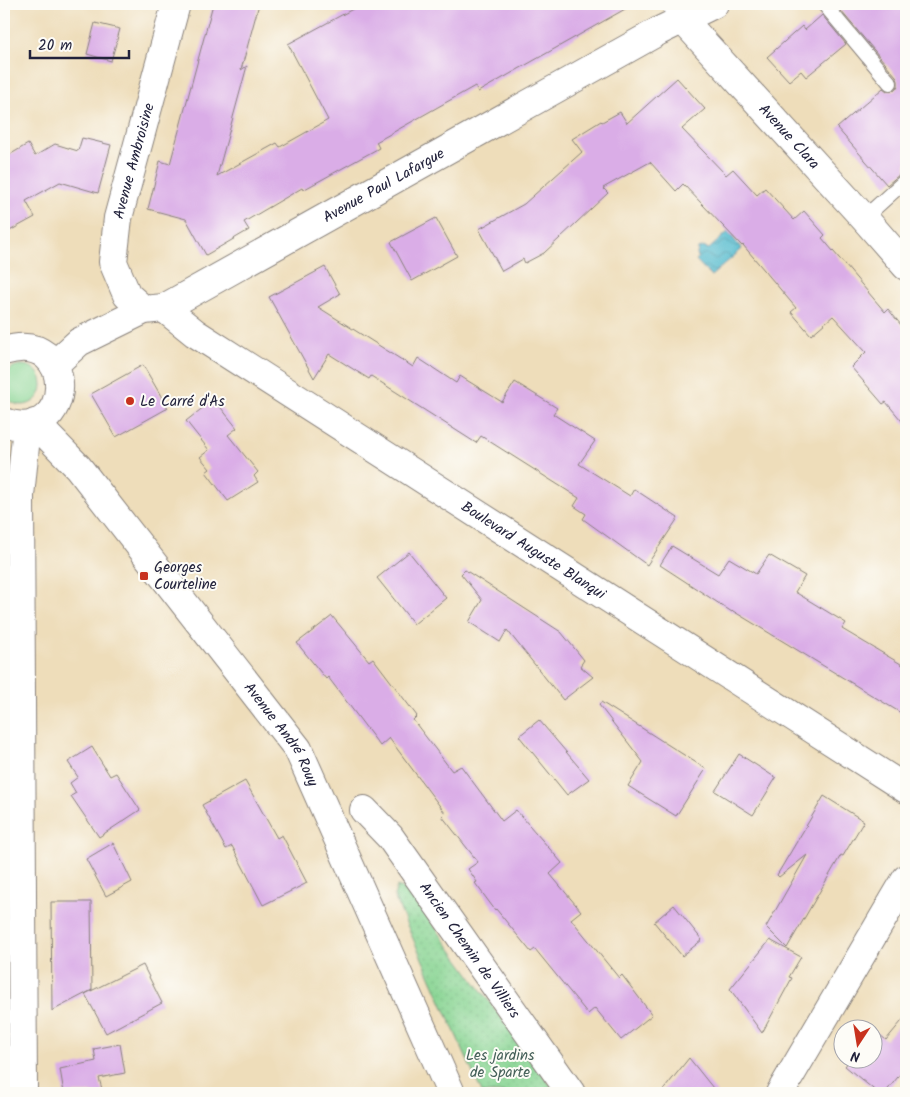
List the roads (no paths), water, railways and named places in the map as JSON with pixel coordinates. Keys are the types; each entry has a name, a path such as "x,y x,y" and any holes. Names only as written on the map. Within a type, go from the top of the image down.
{"street":[{"name":"Avenue Ambroisine","path":"154,309 127,295 113,262 118,218 176,4"},
{"name":"Avenue Paul Lafargue","path":"54,365 79,342 154,309 659,31 679,12 714,4"},
{"name":"Avenue Clara","path":"679,12 906,266"},
{"name":"Boulevard Auguste Blanqui","path":"154,309 195,333 906,789"},
{"path":"4,350 25,347 36,350 46,356 54,365 59,375 60,387 59,398 54,409 45,418 22,424 20,496 23,1093"},
{"name":"Avenue André Rouy","path":"22,424 78,467 298,749 450,1093"},
{"path":"298,749 318,775"},
{"name":"Ancien Chemin de Villiers","path":"364,810 390,837 571,1093"},
{"path":"780,1093 906,879"}],"lane":[{"path":"824,4 890,83"},
{"path":"864,218 906,180"}],"water":[{"path":"728,232 742,249 711,276 696,260 698,258 698,249 702,247 709,249"}],"place":[{"name":"Le Carré d'As","path":"130,401"},
{"name":"Georges Courteline","path":"144,576"}],"park label":[{"name":"Les jardins de Sparte","path":"500,1064"}]}
